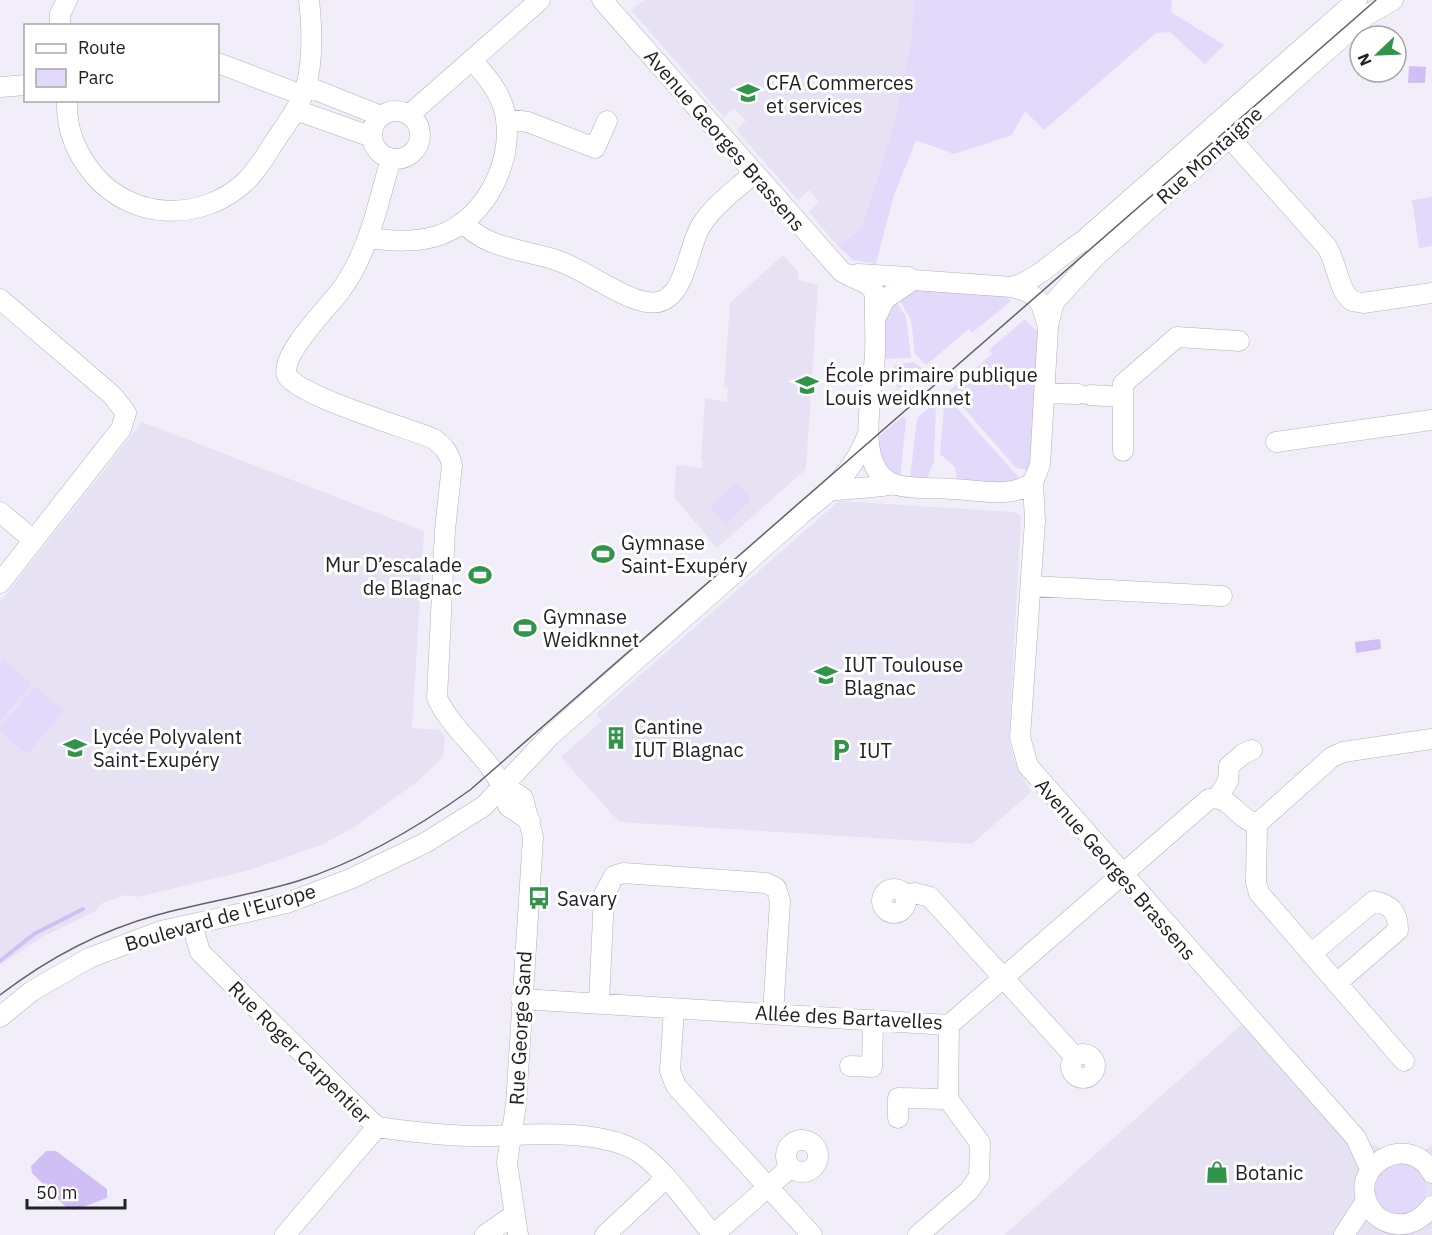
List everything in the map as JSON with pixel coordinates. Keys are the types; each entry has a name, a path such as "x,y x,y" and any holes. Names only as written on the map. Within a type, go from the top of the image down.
{"street":[{"path":"60,24 60,14 67,0"},
{"path":"66,102 71,139 82,160 99,180 119,197 162,211 183,211 203,207 223,199 246,181 302,97 310,39 309,0"},
{"path":"409,115 540,0"},
{"name":"Avenue Georges Brassens","path":"602,0 842,272 868,285 875,292 874,320"},
{"name":"Rue Montaigne","path":"1012,287 1035,278 1064,252 1083,241 1357,0"},
{"name":"Rue Montaigne","path":"1048,328 1054,302 1106,247 1367,15 1393,0"},
{"path":"390,158 368,238 425,239 441,235 463,222 489,195 502,164 506,120 496,90 473,61"},
{"path":"219,63 302,97 372,137 382,154 390,158 409,155 419,140 419,130 409,115 400,111 390,111 375,122 372,137"},
{"path":"0,87 24,85"},
{"path":"302,97 381,116"},
{"path":"506,120 528,122 595,148 607,121"},
{"path":"1229,137 1327,247 1334,258 1345,292 1352,301 1363,303 1432,293"},
{"path":"463,222 469,229 490,242 532,251 562,262 592,275 633,298 650,303 661,301 676,291 681,284 693,240 702,224 712,211 754,173"},
{"name":"Rue George Sand","path":"368,238 352,274 290,355 286,371 288,377 307,391 432,438 450,455 452,465 445,530 437,698 447,718 505,786 523,798 533,837 516,1105 507,1174 518,1235"},
{"path":"855,278 908,277 913,280 1012,287 1027,291 1037,298 1044,309 1048,328"},
{"path":"894,484 885,479 876,467 868,434 868,413 875,364 874,320 885,299 913,280"},
{"path":"0,299 112,395 126,414 121,429 0,583"},
{"name":"Avenue Georges Brassens","path":"1048,328 1040,465 1033,482 1035,521 1021,721 1022,752 1038,780 1356,1138 1370,1169"},
{"path":"1124,451 1123,384 1177,337 1239,341"},
{"path":"1044,393 1122,397"},
{"path":"1276,442 1432,420"},
{"path":"505,786 550,736 806,510 832,490 855,461 868,434"},
{"path":"832,490 863,486 882,488 894,484 1013,492 1033,482"},
{"path":"1013,492 1033,507"},
{"path":"0,512 33,540"},
{"path":"1031,586 1222,596"},
{"path":"1404,1060 1259,893 1256,882 1257,824 1332,757 1343,752 1432,739"},
{"path":"1252,750 1243,754 1229,766 1228,781 1218,797 1228,801 1245,821 1257,824"},
{"name":"Boulevard de l'Europe","path":"0,1017 50,979 89,958 161,930 287,903 350,879 425,843 484,806 505,786"},
{"name":"Allée des Bartavelles","path":"521,999 949,1026 1198,807 1209,799 1218,797"},
{"path":"599,1003 604,895 608,883 614,876 623,873 766,883 776,888 780,901 773,1014"},
{"path":"904,895 915,894 930,897 1075,1056"},
{"path":"1312,953 1374,901 1387,904 1398,916 1398,930 1337,982"},
{"name":"Rue Roger Carpentier","path":"192,924 200,952 377,1127 491,1136 512,1134 603,1139 624,1145 646,1158 713,1235"},
{"path":"674,1009 670,1071 676,1086 812,1235"},
{"path":"850,1066 872,1067 873,1020"},
{"path":"918,1235 969,1191 979,1178 981,1143 948,1099 949,1026"},
{"path":"898,1118 898,1098 948,1099"},
{"path":"285,1235 377,1127"},
{"name":"Avenue Georges Brassens","path":"1356,1138 1393,1153 1416,1156 1428,1166 1432,1173"},
{"path":"1393,1153 1381,1158 1370,1169 1364,1184 1366,1201 1374,1214 1395,1224 1406,1224 1423,1217 1432,1206"},
{"path":"713,1235 790,1168"},
{"path":"610,1233 665,1179"},
{"path":"1346,1233 1366,1201"},
{"path":"484,1235 514,1215"},
{"path":"1346,1233 1383,1220"}],"shaded area":[{"path":"645,0 913,0 912,38 893,127 862,227 839,247 809,212 819,202 809,190 798,200 736,130 746,121 734,108 724,117 631,10"},
{"path":"1409,66 1426,67 1425,83 1408,83"},
{"name":"École primaire publique Louis weidknnet","path":"783,255 798,272 798,280 818,285 806,469 717,548 674,497 676,465 703,468 703,462 701,462 705,398 727,402 728,388 724,386 730,303"},
{"path":"142,422 424,531 412,728 439,730 445,737 443,757 418,781 356,826 321,845 250,870 137,897 126,895 102,903 96,911 42,937 0,965 0,602"},
{"name":"IUT Toulouse Blagnac","path":"839,501 1014,512 1021,516 1009,740 1014,761 1031,792 972,844 619,822 561,757 602,721 596,714"},
{"path":"1380,639 1381,649 1356,653 1355,642"},
{"path":"1248,1019 1356,1138 1393,1153 1416,1156 1432,1145 1432,1235 1004,1235"},
{"path":"46,1151 56,1151 107,1189 107,1198 75,1210 67,1208 32,1173 31,1166"}],"green space":[{"path":"913,0 1172,0 1171,12 1224,45 1205,64 1170,32 1156,33 1044,130 1025,111 1012,135 954,154 916,140 893,198 876,264 853,260 839,247 862,227 893,127 912,38"},
{"path":"1432,197 1432,246 1419,248 1412,200"},
{"path":"905,289 1002,292 1011,301 972,333 969,329 926,365 915,354 911,320 897,295"},
{"path":"894,298 906,317 911,358 881,359 883,320"},
{"path":"1025,319 1042,337 1030,471 1016,468 949,391 992,354 989,350"},
{"path":"914,362 922,368 897,390 894,365"},
{"path":"945,395 1022,481 1015,485 958,483 955,467 940,454"},
{"path":"936,402 934,461 926,481 910,480 917,418"},
{"path":"903,416 906,420 900,479 883,467 876,439"},
{"path":"737,483 751,500 725,524 710,506"},
{"path":"3,659 32,684 0,721 0,663"},
{"path":"35,686 64,711 27,754 0,732 0,728"},
{"path":"1396,1162 1415,1166 1427,1181 1425,1200 1411,1214 1393,1213 1383,1207 1374,1191 1380,1172"}],"waterway":[{"path":"0,961 34,934 83,909"}],"tram line":[{"path":"0,995 55,958 115,929 157,915 298,881 344,864 409,830 470,790 1376,0"}],"place":[{"name":"CFA Commerces et services","path":"748,93"},
{"name":"École primaire publique Louis weidknnet","path":"807,385"},
{"name":"Gymnase Saint-Exupéry","path":"603,554"},
{"name":"Mur D’escalade de Blagnac","path":"480,575"},
{"name":"Gymnase Weidknnet","path":"525,628"},
{"name":"IUT Toulouse Blagnac","path":"826,675"},
{"name":"Cantine IUT Blagnac","path":"616,738"},
{"name":"Lycée Polyvalent Saint-Exupéry","path":"75,748"},
{"name":"IUT","path":"841,750"},
{"name":"Savary","path":"539,898"},
{"name":"Botanic","path":"1217,1172"}]}
